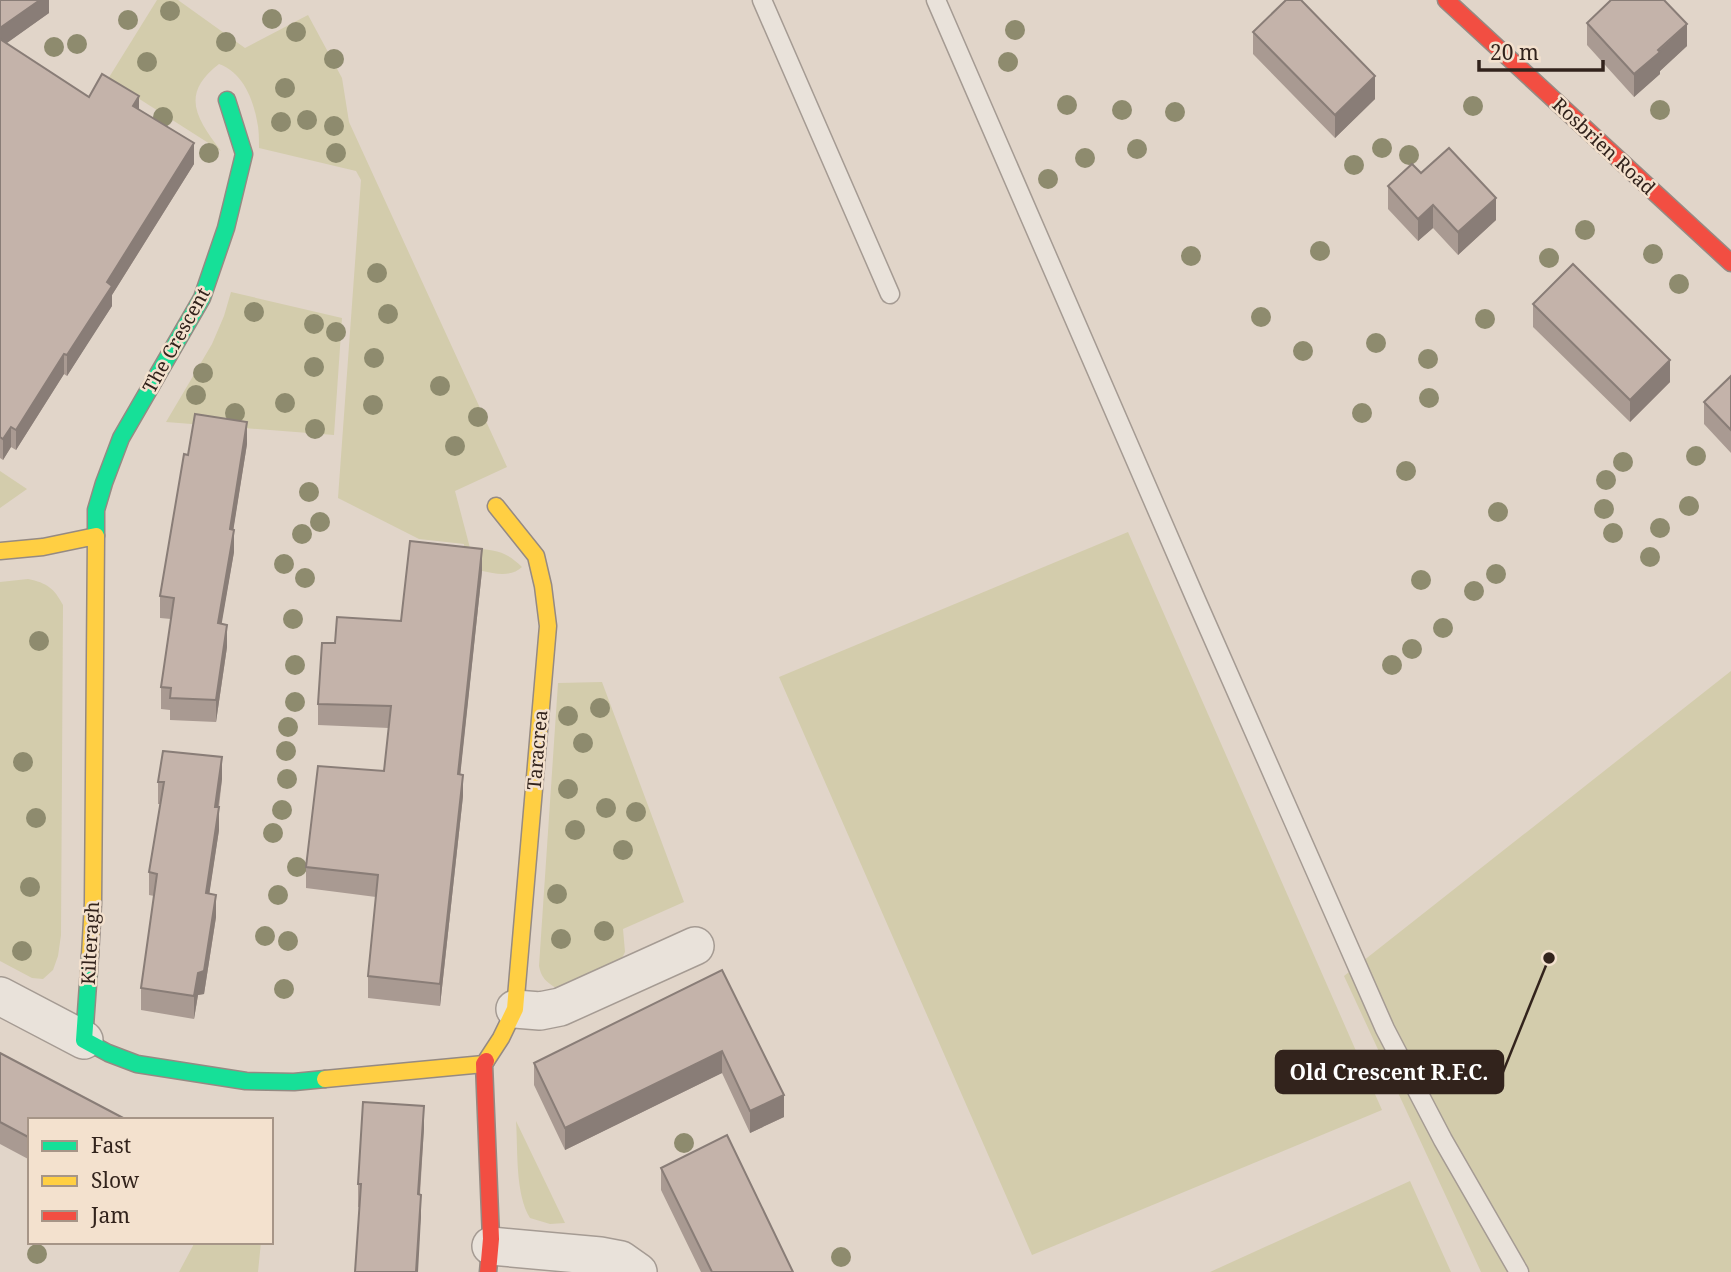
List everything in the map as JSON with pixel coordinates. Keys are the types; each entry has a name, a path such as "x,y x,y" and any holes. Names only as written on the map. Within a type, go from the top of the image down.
{"street":[{"name":"Rosbrien Road","path":"1446,0 1731,263"},
{"name":"The Crescent","path":"96,536 96,510 123,433 202,298 226,228 244,154 227,100"},
{"name":"Taracrea","path":"484,1064 509,1026 514,1009 548,626 536,556 496,506"},
{"path":"0,551 43,547 96,536"},
{"name":"Kilteragh","path":"84,1040 93,903 96,536"},
{"path":"514,1009 540,1011 560,1007 695,946"},
{"path":"0,996 108,1053 137,1064 246,1081 294,1082 484,1064 490,1259 600,1256 621,1260 638,1272"}],"lane":[{"path":"762,0 890,293"},
{"path":"936,0 1385,1029 1443,1140 1519,1272"}],"shaded area":[{"path":"157,0 178,0 245,48 308,15 342,78 349,122 507,467 455,491 470,548 504,554 522,567 516,571 502,574 463,566 464,544 419,539 338,498 361,180 356,171 259,148 258,124 249,95 240,79 219,64 199,86 196,106 205,128 221,151 108,79"},
{"path":"231,292 342,318 334,435 166,422 212,344"},
{"path":"0,471 27,489 0,508"},
{"path":"1128,532 1382,1110 1032,1255 779,677"},
{"path":"28,579 49,587 63,605 61,935 53,970 43,979 32,978 0,961 0,582"},
{"path":"1731,671 1731,1272 1481,1272 1344,976"},
{"path":"602,682 684,902 623,929 625,952 622,958 556,988 544,979 539,966 558,683"},
{"path":"516,1121 565,1223 550,1224 530,1218 525,1208 518,1171"},
{"path":"1410,1181 1451,1272 1210,1272"},
{"path":"194,1244 261,1244 258,1272 179,1272"}],"building":[{"path":"0,0 40,0 0,28"},
{"path":"1286,0 1301,0 1375,76 1335,115 1253,32"},
{"path":"1611,0 1664,0 1687,24 1634,74 1587,23"},
{"path":"0,39 89,97 102,74 139,96 133,106 194,143 107,282 112,286 67,355 64,354 16,430 11,427 3,439 0,437"},
{"path":"1449,148 1496,198 1458,232 1433,205 1418,219 1388,186 1412,164 1421,173"},
{"path":"1573,264 1670,360 1630,400 1533,304"},
{"path":"1731,376 1731,430 1704,402"},
{"path":"195,414 247,422 230,529 234,530 218,623 227,625 216,700 170,698 171,688 161,687 174,598 160,596 184,454 188,455"},
{"path":"410,541 482,549 458,774 463,775 440,984 368,976 378,875 306,867 318,766 384,771 391,706 318,704 322,643 335,643 337,617 401,621"},
{"path":"163,751 222,757 215,807 219,807 206,893 216,895 204,971 198,973 194,996 141,988 157,874 149,872 164,782 158,782"},
{"path":"722,970 784,1095 750,1111 722,1051 565,1128 534,1063"},
{"path":"0,1053 123,1118 28,1118 28,1137 0,1122"},
{"path":"363,1102 424,1106 416,1272 355,1272"},
{"path":"727,1135 793,1272 712,1272 661,1168"}],"traffic: fast":[{"path":"96,536 96,510 121,438 202,298 226,228 244,154 227,100"},
{"path":"90,956 84,1040 108,1053 137,1064 246,1081 294,1082 325,1079"}],"traffic: slow":[{"path":"486,1061 515,1009 548,626 536,556 496,506"},
{"path":"0,551 43,547 96,536 93,903 90,956"},
{"path":"325,1079 484,1064"}],"traffic: jam":[{"path":"1446,0 1731,263"},
{"path":"486,1061 491,1239 488,1272"}],"place":[{"name":"Old Crescent R.F.C.","path":"1549,958"}]}
